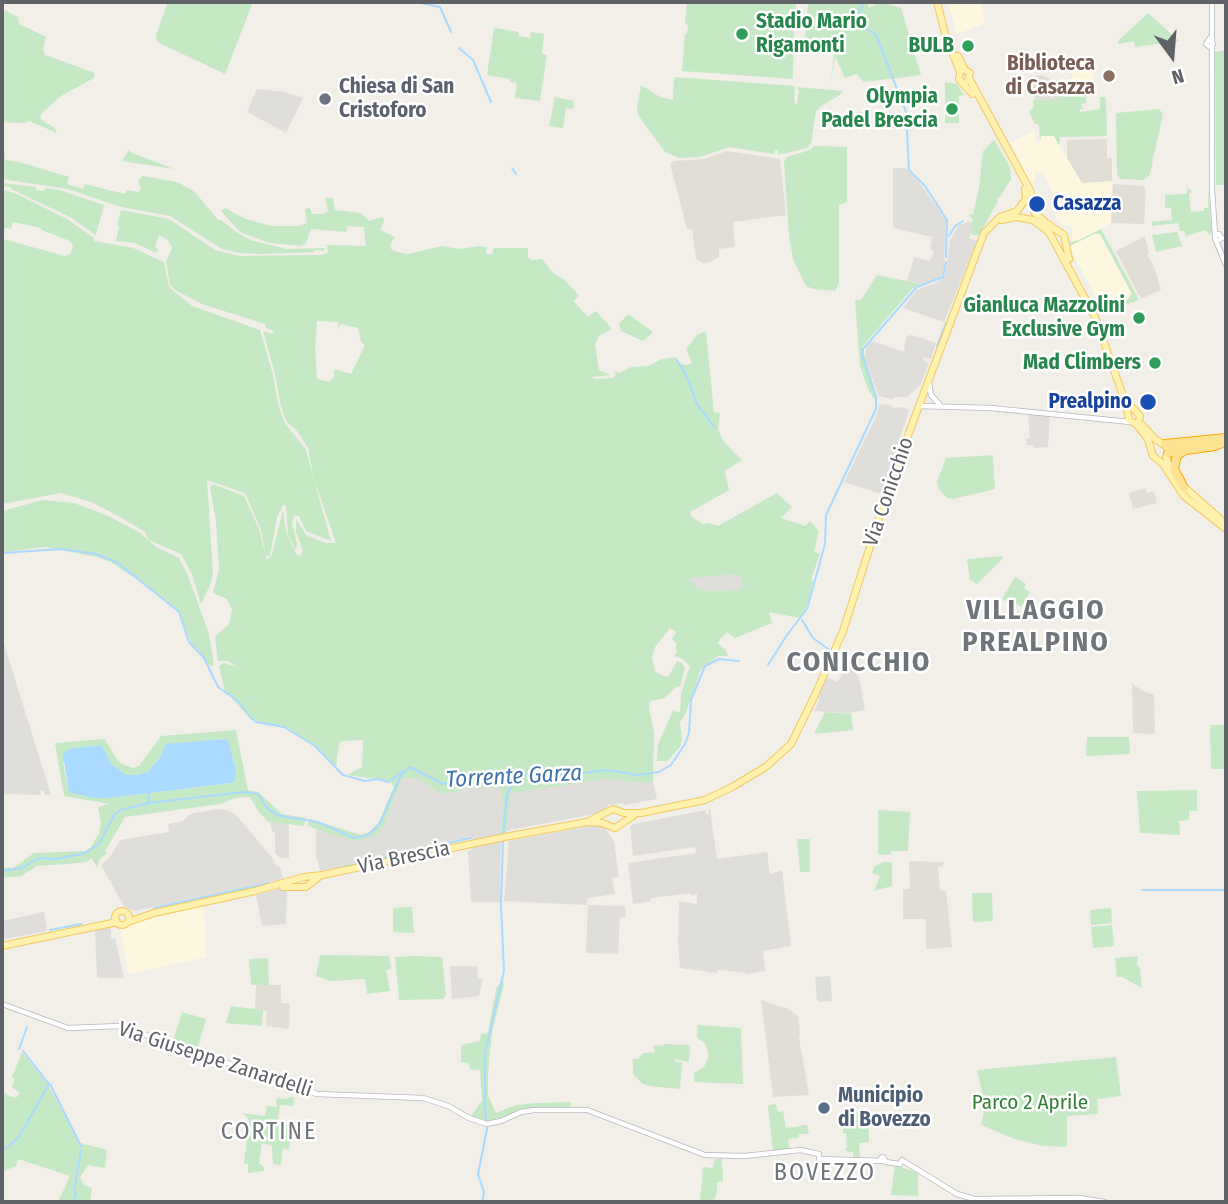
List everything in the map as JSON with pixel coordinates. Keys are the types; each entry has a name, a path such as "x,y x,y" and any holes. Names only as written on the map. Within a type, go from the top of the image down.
{"highway":[{"path":"1163,451 1225,441"},
{"path":"1184,488 1174,469 1177,455 1186,450 1215,446 1225,441"}],"main road":[{"path":"938,2 962,71 959,79 966,81 1030,190 1034,209 1032,217 1021,216"},
{"path":"962,71 970,73 966,81 969,88 1026,191 1024,203"},
{"path":"1024,203 1065,236 1058,241"},
{"path":"1021,216 1018,206 1024,203"},
{"path":"1021,216 1040,223 1058,241 1068,259 1098,315 1130,402 1140,416 1133,420"},
{"name":"Via Conicchio","path":"641,813 714,796 767,766 793,741 844,628 892,478 981,241 1002,220 1021,216"},
{"path":"1058,241 1095,317 1133,420 1148,446 1150,458 1198,509 1226,527"},
{"path":"1133,420 1152,447 1163,451"},
{"path":"1133,420 1145,429 1163,451 1170,471 1184,488 1226,527"},
{"path":"1152,447 1151,453 1163,451"},
{"path":"1163,451 1169,476"},
{"path":"587,822 606,815 613,809 641,813"},
{"path":"621,812 623,821"},
{"path":"587,822 615,828 641,813"},
{"path":"606,815 607,825"},
{"name":"Via Brescia","path":"2,945 117,922 122,925 154,913 322,875 486,840 587,822"},
{"name":"Via Brescia","path":"88,927 122,911 154,913"},
{"path":"127,912 128,922"},
{"path":"117,913 117,922"}],"street":[{"path":"1212,2 1212,189 1217,234 1214,239 1219,241 1226,265"},
{"path":"929,381 932,398 944,407"},
{"path":"919,406 1133,420"},
{"name":"Via Giuseppe Zanardelli","path":"2,1004 68,1028 120,1027 310,1092 423,1098 487,1124 521,1112 587,1110 705,1155 745,1156 800,1150 819,1157 902,1163 957,1194 974,1199 1079,1199 1104,1202"}],"shaded area":[{"path":"948,2 982,2 984,24 957,34"},
{"path":"1090,60 1093,63 1093,82 1072,82 1072,63"},
{"path":"1041,75 1056,81 1058,100 1037,102 1028,86 1034,83 1032,77"},
{"path":"257,89 285,92 303,98 286,133 247,112"},
{"path":"1035,130 1036,145 1040,142 1040,136 1054,136 1082,182 1112,181 1111,223 1072,241 1072,226 1062,225 1056,218 1056,199 1042,172 1035,171 1035,181 1030,183 1011,143"},
{"path":"1107,139 1107,158 1112,158 1112,181 1082,183 1067,158 1067,140"},
{"path":"727,151 780,159 786,215 733,222 735,247 719,249 719,257 703,263 696,258 692,229 687,229 670,164 674,161 704,159"},
{"path":"893,168 906,168 946,220 942,276 921,284 907,281 914,257 930,261 934,252 930,248 932,237 893,228"},
{"path":"1113,184 1144,186 1144,224 1111,223"},
{"path":"969,221 973,227 969,238 977,241 944,322 903,308 917,290 936,283 945,276 950,241 958,226"},
{"path":"1094,234 1100,234 1132,294 1129,299 1104,312 1069,246"},
{"path":"1145,236 1147,254 1154,266 1161,290 1141,299 1116,251"},
{"path":"912,335 936,343 931,359 923,357 924,361 929,363 921,384 907,397 892,399 879,396 865,358 866,348 871,341 905,352 907,336"},
{"path":"880,404 892,405 893,408 904,407 909,411 881,494 844,482"},
{"path":"1028,413 1050,416 1048,447 1034,448 1033,445 1027,445 1026,439 1030,438"},
{"path":"1145,488 1147,493 1154,491 1157,503 1133,509 1129,493"},
{"path":"742,576 742,590 704,591 697,588 687,577"},
{"path":"2,640 51,795 45,795 43,790 40,791 41,795 2,794"},
{"path":"847,663 859,677 865,710 848,713 814,711 826,677 838,682"},
{"path":"1132,683 1154,695 1155,734 1133,733"},
{"path":"402,778 417,778 439,793 446,794 465,788 500,787 503,801 501,834 472,840 470,837 320,871 316,855 316,827 352,841 384,825"},
{"path":"608,779 653,782 657,799 608,805 605,812 506,831 509,793"},
{"path":"219,809 237,816 274,860 276,866 280,867 283,879 134,911 124,906 101,865 110,857 120,840 169,832 168,824 183,821 190,814"},
{"path":"710,809 717,859 767,852 770,875 782,870 791,946 763,951 765,971 747,974 718,970 716,973 680,968 679,901 697,904 697,894 651,898 651,901 633,904 628,863 696,853 695,847 633,856 630,826 706,810 706,814 709,814"},
{"path":"271,822 289,825 289,858 280,858 275,853 275,834 271,829"},
{"path":"596,825 605,828 614,841 619,877 612,878 615,894 588,898 586,905 504,901 509,841"},
{"path":"499,841 500,902 471,902 468,851 472,846"},
{"path":"909,861 944,862 943,866 938,867 940,890 946,891 952,947 926,949 926,919 903,919 903,889 910,889"},
{"path":"287,887 286,924 262,926 256,895"},
{"path":"204,905 206,957 129,974 122,929 132,921"},
{"path":"588,905 625,906 626,917 620,917 618,954 586,953"},
{"path":"44,912 47,931 2,938 2,921"},
{"path":"111,927 111,939 115,938 124,978 97,978 95,930"},
{"path":"450,966 477,966 478,979 483,978 479,996 452,999"},
{"path":"830,976 832,1001 820,1002 817,1000 815,977"},
{"path":"256,985 281,985 281,1003 290,1004 289,1029 266,1026 267,1011 255,1009"},
{"path":"761,1000 788,1009 798,1016 809,1095 773,1097"}],"green space":[{"path":"168,2 253,2 225,74 157,42 156,35"},
{"name":"Stadio Mario Rigamonti","path":"687,2 796,2 793,79 682,71 688,25 685,24"},
{"path":"808,2 869,2 868,8 881,2 901,8 921,75 864,82 856,74 845,78 835,56 831,83 834,52 804,50"},
{"path":"5,10 18,17 19,24 46,37 43,49 45,55 95,73 94,78 61,96 43,112 40,117 55,128 57,133 29,121 2,122 2,22"},
{"path":"1148,13 1179,41 1135,47 1134,41 1118,44 1118,41"},
{"path":"494,28 519,32 518,36 530,38 531,32 544,34 542,54 547,55 540,101 515,98 517,83 487,75"},
{"path":"1226,50 1226,185 1216,185 1215,52"},
{"path":"674,77 795,86 794,103 797,104 797,87 843,91 816,111 811,143 807,148 778,155 778,150 775,150 774,154 729,147 700,157 679,158 665,152 638,115 637,108 641,85 660,97 673,100"},
{"name":"Olympia Padel Brescia","path":"945,82 957,84 964,95 959,96 959,123 945,123"},
{"path":"1086,95 1086,103 1081,104 1083,109 1080,109 1080,112 1100,109 1100,97 1106,97 1107,136 1060,137 1059,145 1054,136 1041,136 1040,142 1039,124 1035,124 1029,112 1034,106 1033,100 1058,100 1058,96"},
{"path":"555,97 574,101 573,109 566,108 563,128 549,126"},
{"path":"1159,109 1163,114 1149,176 1143,180 1120,179 1117,174 1116,113"},
{"path":"994,140 1010,167 1011,179 1000,197 996,198 998,201 979,235 972,235 971,222 974,221 969,215 973,214 979,188 983,151"},
{"path":"814,146 847,147 847,202 839,205 839,283 835,291 806,286 793,259 789,236 784,161 787,157 810,150"},
{"path":"129,150 132,153 174,169 122,161"},
{"path":"2,153 5,153 5,160 69,177 67,184 83,189 85,184 125,194 127,190 139,192 141,189 138,181 142,176 177,182 194,191 219,221 250,240 287,249 324,248 325,251 260,254 222,249 170,216 121,207 68,189 2,179"},
{"path":"2,183 36,187 36,190 44,191 45,188 59,190 104,205 96,235 70,217 11,187 2,186"},
{"path":"1187,187 1192,191 1189,194 1191,212 1208,208 1208,189 1212,233 1209,235 1206,230 1186,236 1184,231 1180,231 1178,223 1152,226 1152,222 1172,222 1171,208 1165,208 1165,195 1187,194"},
{"path":"2,190 15,193 67,219 94,238 94,241 133,248 164,262 169,287 192,306 260,330 284,422 306,450 331,541 306,531 299,516 294,515 292,523 296,551 288,535 286,506 283,505 277,518 270,556 266,556 261,530 245,493 207,480 213,573 201,604 192,574 181,554 149,540 144,531 109,511 91,502 61,493 2,504","holes":["13,222 41,228 70,241 73,246 70,254 65,256 3,239 5,228 11,229"]},
{"path":"325,198 333,198 335,210 361,213 369,221 383,217 380,230 395,237 390,245 391,249 397,252 408,254 442,246 460,249 479,246 487,247 486,254 492,254 494,248 528,248 528,257 531,260 542,259 554,274 565,280 579,296 573,301 588,317 596,311 612,329 599,336 595,344 599,370 611,375 592,377 595,379 613,378 616,375 614,371 619,373 631,367 649,366 662,359 676,357 680,364 688,365 692,363 686,349 697,335 706,331 714,412 720,413 718,430 724,442 742,460 725,471 729,490 690,512 691,516 703,524 718,526 777,493 792,507 781,518 805,526 810,521 819,531 814,552 820,554 811,579 811,593 800,618 769,612 772,623 735,638 727,632 717,643 725,649 728,656 718,656 701,669 680,722 680,747 667,761 657,761 658,745 673,710 680,713 681,694 690,666 683,659 674,656 678,651 675,648 677,644 672,639 676,632 670,628 655,647 652,658 655,672 669,676 677,661 685,667 680,687 677,686 665,698 650,701 654,733 653,782 608,779 510,793 506,834 501,834 503,801 500,787 465,789 446,794 439,793 417,778 402,778 384,825 376,836 352,841 307,826 310,819 361,835 369,832 379,822 394,787 390,781 347,775 362,767 363,740 339,743 336,767 316,746 289,729 262,723 248,716 225,691 219,666 224,663 237,667 228,661 218,661 215,637 229,624 232,609 227,599 213,593 219,569 216,521 210,487 213,484 244,496 259,529 267,560 272,555 283,510 286,532 296,554 300,556 303,551 296,532 296,519 306,535 325,543 336,543 314,479 308,448 298,432 286,421 281,407 263,331 272,334 274,331 266,328 265,324 202,304 177,291 170,285 166,261 172,248 168,240 159,235 156,253 135,243 116,241 117,225 121,210 169,219 215,250 240,256 321,255 328,253 325,245 366,246 364,227 348,226 346,232 311,229 306,243 301,246 270,243 240,232 221,211 225,208 246,219 271,226 298,226 307,223 305,209 310,208 312,214 328,211","holes":["317,321 338,322 338,330 340,324 358,328 361,342 365,345 351,374 334,369 334,377 329,382 317,379","742,576 741,590 704,591 688,578"]},
{"path":"1101,229 1139,300 1106,312 1132,294 1100,234 1094,234 1070,246 1069,244"},
{"path":"1177,232 1182,246 1156,252 1152,235"},
{"path":"877,275 921,284 912,289 862,347 878,399 874,399 860,366 855,300 861,300"},
{"path":"628,314 653,332 643,341 621,331 619,324"},
{"path":"993,455 995,489 953,499 947,498 939,489 937,482 946,458"},
{"path":"43,500 74,503 106,515 139,532 156,547 179,558 209,634 214,665 210,666 192,645 179,612 154,591 111,562 46,547 2,552 2,511"},
{"path":"1002,556 977,584 970,580 967,559"},
{"path":"1015,577 1026,584 1024,588 1030,592 1021,607 1015,603 1013,606 1002,599"},
{"path":"825,712 851,714 853,730 814,734"},
{"path":"1210,725 1225,725 1226,769 1211,769"},
{"path":"236,730 248,790 258,792 282,814 306,818 304,826 268,822 250,797 235,798 220,804 125,817 97,868 92,858 86,862 37,866 21,876 2,878 2,867 13,868 34,853 85,851 91,847 99,833 101,823 98,807 109,804 64,796 55,743 105,739 116,758 122,764 133,768 139,766 161,736","holes":["222,739 232,755 236,771 231,783 109,798 92,798 69,792 63,763 68,749 100,745 109,763 126,775 137,775 148,772 161,756 209,740"]},
{"path":"1087,737 1129,737 1130,754 1086,756"},
{"path":"1197,790 1197,811 1189,811 1189,820 1179,821 1180,835 1140,833 1137,791"},
{"path":"878,810 910,812 908,851 891,851 891,854 878,855"},
{"path":"797,839 810,839 810,872 800,872"},
{"path":"892,862 892,886 874,891 880,876 872,873 875,866"},
{"path":"972,893 992,893 993,921 973,922"},
{"path":"412,907 414,933 393,932 393,908"},
{"path":"1111,908 1112,923 1091,925 1090,910"},
{"path":"1112,925 1114,946 1093,948 1091,927"},
{"path":"320,955 389,956 391,969 386,970 390,991 367,994 365,979 330,981 316,976"},
{"path":"1138,956 1142,988 1117,977 1115,958"},
{"path":"395,957 442,957 446,995 443,999 399,1000"},
{"path":"268,958 269,985 251,985 249,959"},
{"path":"502,981 504,984 492,1032 488,1074 488,1095 496,1113 516,1105 536,1103 571,1102 571,1107 530,1108 487,1122 471,1116 482,1101 480,1070 470,1069 468,1063 461,1062 461,1045 480,1041 481,1034 488,1033 496,989"},
{"path":"231,1006 263,1010 262,1026 226,1023"},
{"path":"182,1012 206,1019 197,1050 172,1044"},
{"path":"698,1025 741,1028 743,1084 694,1082 694,1073 704,1067 709,1056 705,1043 697,1038"},
{"path":"653,1045 690,1045 689,1062 675,1059 676,1062 682,1062 680,1089 643,1084 633,1074 633,1059 638,1059 643,1053 655,1052"},
{"path":"22,1052 47,1083 80,1143 107,1150 105,1168 88,1165 80,1177 84,1185 92,1188 90,1202 58,1202 70,1176 18,1159 16,1166 2,1172 2,1091 11,1097 17,1097 20,1093 12,1087 15,1079 12,1077"},
{"name":"Parco 2 Aprile","path":"1116,1057 1121,1096 1097,1099 1098,1114 1067,1116 1067,1147 1043,1146 1015,1139 981,1125 985,1105 977,1070"},
{"path":"294,1097 293,1106 280,1105 277,1125 292,1126 289,1150 283,1148 281,1165 273,1164 272,1146 262,1143 259,1164 264,1167 264,1171 248,1173 248,1164 244,1163 249,1120 243,1113 265,1116 267,1106 277,1107 278,1098"},
{"path":"776,1104 778,1112 783,1111 786,1128 807,1125 809,1134 799,1134 799,1138 788,1139 789,1149 773,1151 768,1107"},
{"path":"862,1112 862,1119 868,1119 869,1142 859,1143 860,1158 853,1158 853,1152 845,1151 847,1146 846,1133 843,1133 843,1115"},
{"path":"722,1158 723,1182 717,1182 714,1199 700,1202 703,1167 713,1168 715,1159"},
{"path":"895,1165 918,1173 918,1196 891,1195"}],"water":[{"path":"228,740 236,771 235,781 231,783 109,798 92,798 69,792 63,755 68,749 101,745 110,763 126,775 137,775 148,772 161,756 166,744"}],"waterway":[{"path":"416,2 440,7 451,32"},
{"name":"Torrente Garza","path":"864,2 858,23 876,35 906,112 909,170 925,186 947,220 946,257"},
{"path":"459,48 473,60 491,102"},
{"path":"512,168 516,174"},
{"path":"949,236 955,226 963,221"},
{"name":"Torrente Garza","path":"768,665 807,609 825,544 826,515 876,409 876,397 862,355 863,349 917,287 943,277 946,262"},
{"path":"937,346 946,323"},
{"path":"677,360 697,404 715,428"},
{"path":"2,553 61,549 96,554 118,563 179,612 189,642 204,658 218,687 238,701 256,722 284,727 315,746 342,774"},
{"path":"802,620 813,638 831,651"},
{"name":"Torrente Garza","path":"2,871 22,868 38,858 57,859 85,853 99,844 114,815 120,810 149,803 243,792 258,794 269,810 281,816 318,822 354,838 368,835 379,825 401,775 410,767 443,784 479,777 500,780 525,774 558,776 607,770 638,775 659,772 671,765 685,744 689,733 691,700 705,666 719,659 739,661"},
{"path":"343,775 365,781 377,779 388,782 403,771"},
{"path":"503,836 507,795 516,777"},
{"path":"148,793 149,802"},
{"path":"408,852 471,838"},
{"path":"482,1202 484,1192 478,1174 487,1129 485,1053 504,971 501,905 503,841"},
{"path":"335,869 405,853"},
{"path":"154,908 269,883"},
{"path":"1142,890 1226,890"},
{"path":"50,930 81,924"},
{"path":"19,1049 27,1027"},
{"path":"2,1150 20,1135 49,1084 23,1051"},
{"path":"50,1084 81,1146"},
{"path":"73,1202 81,1150"}],"place":[{"name":"Stadio Mario Rigamonti","path":"742,34"},
{"name":"BULB","path":"968,46"},
{"name":"Biblioteca di Casazza","path":"1109,76"},
{"name":"Chiesa di San Cristoforo","path":"325,99"},
{"name":"Olympia Padel Brescia","path":"952,109"},
{"name":"Casazza","path":"1037,204"},
{"name":"Gianluca Mazzolini Exclusive Gym","path":"1139,318"},
{"name":"Mad Climbers","path":"1155,363"},
{"name":"Prealpino","path":"1148,402"},
{"name":"Municipio di Bovezzo","path":"824,1108"}],"district":[{"name":"VILLAGGIO PREALPINO","path":"1036,627"},
{"name":"CONICCHIO","path":"859,663"},
{"name":"CORTINE","path":"269,1132"},
{"name":"BOVEZZO","path":"825,1173"}]}
